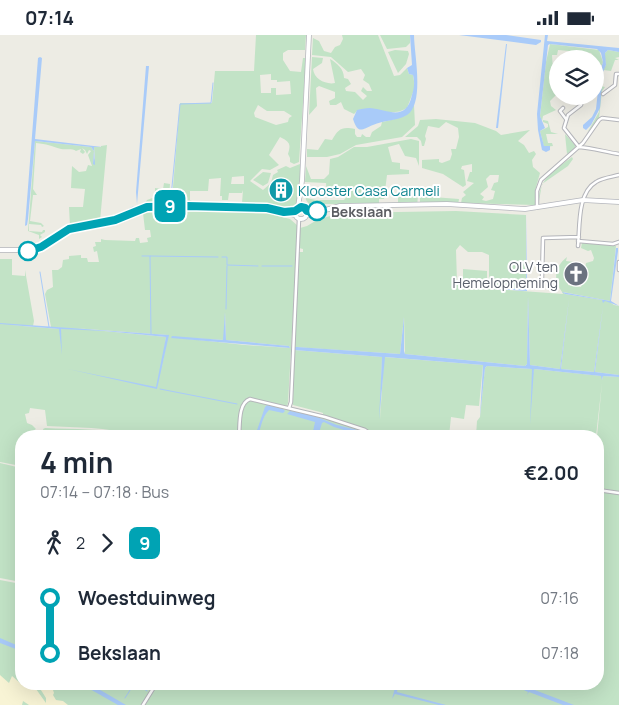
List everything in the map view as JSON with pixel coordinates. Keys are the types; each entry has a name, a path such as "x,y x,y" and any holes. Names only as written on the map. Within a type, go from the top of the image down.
{"main road":[{"path":"295,213 300,207 309,35"},
{"path":"300,207 307,213 340,206 435,204 519,209 537,208 583,200 619,203"},
{"path":"0,250 32,250 45,245 69,229 115,220 147,207 267,208 295,213"},
{"path":"295,213 299,219 304,219 307,213"}],"street":[{"path":"615,85 616,74 619,74"},
{"path":"604,93 615,85 619,85"},
{"path":"581,105 568,115 565,131 580,147 619,153"},
{"path":"563,107 560,111 566,119"},
{"path":"537,208 537,191 540,180 580,147 599,120 602,118 619,120"},
{"path":"578,246 583,200 589,187 597,181 619,175"},
{"path":"289,407 291,402 299,219"},
{"path":"542,279 543,238 579,237"},
{"path":"578,241 613,244 619,242"},
{"path":"619,262 619,270"},
{"path":"240,430 242,405 246,400 250,399 289,407 365,430"},
{"path":"604,491 619,493"},
{"path":"143,705 152,690"}],"green space":[{"path":"256,35 306,35 305,50 288,50 283,53 283,60 290,71 301,72 303,58 306,58 299,162 294,164 290,162 288,154 289,144 280,137 269,155 279,165 270,170 262,169 250,181 263,190 271,183 273,175 278,172 277,170 286,166 290,168 300,164 299,193 295,207 288,210 266,205 207,204 207,201 242,203 243,190 242,193 229,193 228,200 222,200 222,196 220,196 221,178 209,179 208,191 190,191 190,200 198,204 144,206 147,200 155,197 155,188 163,189 164,183 170,184 169,198 172,199 180,103 212,103 215,71 254,71","holes":["271,74 271,80 277,80 277,82 290,81 291,94 276,95 276,88 271,88 271,93 261,93 260,75","258,105 267,111 284,111 292,116 288,122 276,125 255,117 254,113","244,176 244,184 231,184 232,177"]},
{"path":"342,35 378,35 394,76 400,75 407,68 409,74 413,75 415,87 407,108 395,112 364,109 358,110 354,114 344,109 341,102 336,105 330,105 329,101 335,98 335,92 319,86 316,88 317,106 309,115 312,57 323,58 322,63 313,69 321,81 335,83 330,59 340,67 344,78 348,79 351,84 345,88 346,91 355,92 363,100 367,96 361,91 363,87 367,91 372,91 369,84 363,80 365,75 361,69 348,72 331,57 312,55 313,38 319,41 324,51 331,53 335,47 340,45 343,39"},
{"path":"380,35 410,35 410,43 406,47 387,49"},
{"path":"550,44 599,50 549,50 549,105 556,110 543,116 542,121 540,116 546,62"},
{"path":"395,50 408,51 409,54 406,64 398,73 388,52"},
{"path":"608,50 619,52 619,57 615,58 619,60 615,60 611,71 604,70 606,65 604,54"},
{"path":"414,105 415,125 402,137 356,145 340,154 327,157 307,157 307,149 318,150 325,139 332,140 341,129 355,129 357,137 361,137 362,134 370,137 372,132 381,126 382,122 404,115"},
{"path":"600,105 599,118 587,133 599,112"},
{"path":"436,119 475,123 496,131 501,135 530,130 518,141 524,145 529,153 534,151 536,154 532,160 533,167 540,173 535,191 535,205 461,203 462,198 466,195 463,192 474,183 467,181 470,172 472,172 472,164 462,166 461,169 464,170 466,185 463,187 443,174 422,168 422,160 439,159 439,162 442,163 450,160 451,149 456,149 459,137 458,128 446,122 439,128 428,126 424,146 422,146 421,141 417,137 405,137 418,126 420,120","holes":["490,175 499,175 498,182 494,183 491,190 495,191 493,199 482,200 484,197 480,194 488,187 486,179"]},
{"path":"543,120 548,121 551,132 558,134 546,134 548,143 552,143 553,146 544,147 540,131 548,127 548,124 543,122"},
{"path":"565,134 575,145 575,148 567,154"},
{"path":"411,139 419,141 419,166 416,158 405,156 399,144 388,147 392,162 400,163 400,169 409,170 409,174 387,175 384,199 379,199 379,204 325,204 312,208 306,200 305,187 306,198 316,200 344,200 349,194 346,188 340,187 340,193 328,194 327,197 326,183 305,182 306,166 311,179 324,179 329,174 330,159 338,157 354,147 367,147"},
{"path":"35,141 91,147 94,151 93,164 95,158 94,147 107,145 100,221 70,226 69,207 83,207 85,189 71,188 72,166 79,172 86,171 88,165 92,166 88,155 91,151 89,150 87,154 82,148 85,152 83,154 80,152 81,149 76,151 61,149 36,143 33,189 37,195 33,195 30,221 41,223 44,226 29,224 29,231 42,232 45,230 45,232 40,235 42,237 39,239 39,235 28,231"},
{"path":"572,157 573,159 568,166 543,183 554,170"},
{"path":"263,172 271,173 268,183 263,186 253,180"},
{"path":"398,196 418,196 417,206 398,206"},
{"path":"420,196 459,199 458,206 420,206"},
{"path":"166,211 263,212 290,219 298,226 288,403 286,408 363,430 108,430 47,426 45,410 30,408 29,413 25,414 27,423 36,429 15,430 15,465 0,462 0,259 12,259 12,275 25,276 25,270 34,321 33,326 11,325 59,329 61,328 51,327 45,294 47,290 53,287 52,270 58,270 62,267 63,260 69,259 69,256 81,255 81,258 87,258 88,262 99,262 97,251 94,252 93,247 96,246 95,242 101,242 101,239 135,241 136,238 139,238 140,243 148,242 147,238 151,237 150,230 145,230 143,213","holes":["225,312 226,340 289,346 290,348 171,337 224,340","73,328 168,335 162,366 166,337"]},
{"path":"456,211 526,215 526,289 494,289 563,294 556,279 562,262 567,257 566,261 574,262 572,275 568,277 568,285 581,287 586,263 593,261 594,258 591,250 588,251 581,248 582,243 616,246 610,301 563,292 565,294 608,301 619,306 619,375 595,372 603,306 594,372 561,369 569,299 560,369 530,365 528,296 527,364 525,366 405,354 404,317 400,354 294,347 299,252 303,252 303,249 299,248 300,228 317,220 340,213","holes":["460,245 468,252 482,252 489,255 489,284 457,282 456,250"]},
{"path":"463,269 487,271 487,283 463,282"},
{"path":"294,350 382,357 380,420 384,357 483,365 479,406 466,405 464,419 451,417 450,430 367,430 323,415 323,413 293,405"},
{"path":"487,366 532,369 532,377 534,369 602,376 602,380 603,376 619,377 619,492 604,489 604,430 598,430 602,383 597,430 476,430 477,421 480,417 485,368"},
{"path":"45,428 98,430 43,430"},
{"path":"0,463 15,467 15,581 0,578"},
{"path":"604,492 619,494 619,705 0,705 0,580 15,583 15,690 604,690"}],"sand":[{"path":"0,675 9,683 12,676 15,679 15,690 37,690 46,703 46,698 41,690 53,690 56,700 63,701 68,705 29,705 23,701 22,705 0,705"}],"water":[{"path":"410,35 414,35 417,78 416,100 412,109 403,117 358,129 353,119 357,110 370,108 401,112 406,109 414,83 413,75 409,74 407,68 412,65"},
{"path":"459,35 506,35 541,40 541,42 536,45"},
{"path":"545,35 548,35 547,41 619,48 619,52 608,50 605,53 606,65 604,70 604,50 548,45 540,116 545,128 540,131 544,146 550,146 550,150 546,152 542,150 537,114"},
{"path":"506,44 498,128 496,128"},
{"path":"38,58 42,58 35,139 102,147 94,147 95,165 93,164 94,151 91,147 35,141 28,219 25,226"},
{"path":"146,66 149,66 137,204 136,192"},
{"path":"596,105 600,105 591,125 586,130 583,128 583,125 592,117"},
{"path":"527,214 527,291 494,289 526,289"},
{"path":"616,248 618,248 618,251 611,301 619,306 605,301 603,303 602,300 562,292 610,301"},
{"path":"528,296 530,365 560,369 569,299 561,369 594,372 603,306 595,372 619,375 619,377 603,376 602,380 601,376 534,369 530,425 532,369 487,366 485,368 480,417 483,365 385,357 379,420 382,357 294,350 294,347 297,347 400,354 404,317 405,354 525,366 527,364"},
{"path":"225,312 226,340 289,346 290,348 171,338 172,336 223,340"},
{"path":"0,323 169,335 157,389 68,369 156,387 166,337 61,329 62,355 59,329"},
{"path":"267,405 285,411 283,413 269,410 263,419 260,430 257,430"},
{"path":"290,411 312,415 337,425 358,430 344,430 324,422 320,430 313,430 315,422 287,414"},
{"path":"0,638 15,644 15,649 0,643"},
{"path":"92,690 100,690 126,705 118,705"},
{"path":"394,690 397,690 397,692 446,705 395,694 392,699"},
{"path":"524,690 535,690 574,705 563,705 529,692 527,695 528,692"}],"waterway":[{"path":"171,197 180,104 211,103 213,83"},
{"path":"100,219 120,214 133,207"},
{"path":"142,256 150,256"},
{"path":"151,334 150,256 218,257"},
{"path":"222,257 227,257 227,265 258,266"},
{"path":"226,309 227,266"},
{"path":"262,266 292,266"},
{"path":"40,272 49,327"},
{"path":"160,389 237,404"},
{"path":"125,698 130,690"}],"bus line":[{"name":"9","path":"28,251 41,247 69,229 115,220 147,207 267,208 284,212 295,211 296,208 301,207 307,211 317,211"}],"place":[{"name":"Klooster Casa Carmeli","path":"281,190"},
{"name":"Bekslaan","path":"317,211"},
{"name":"OLV ten Hemelopneming","path":"576,274"}]}
